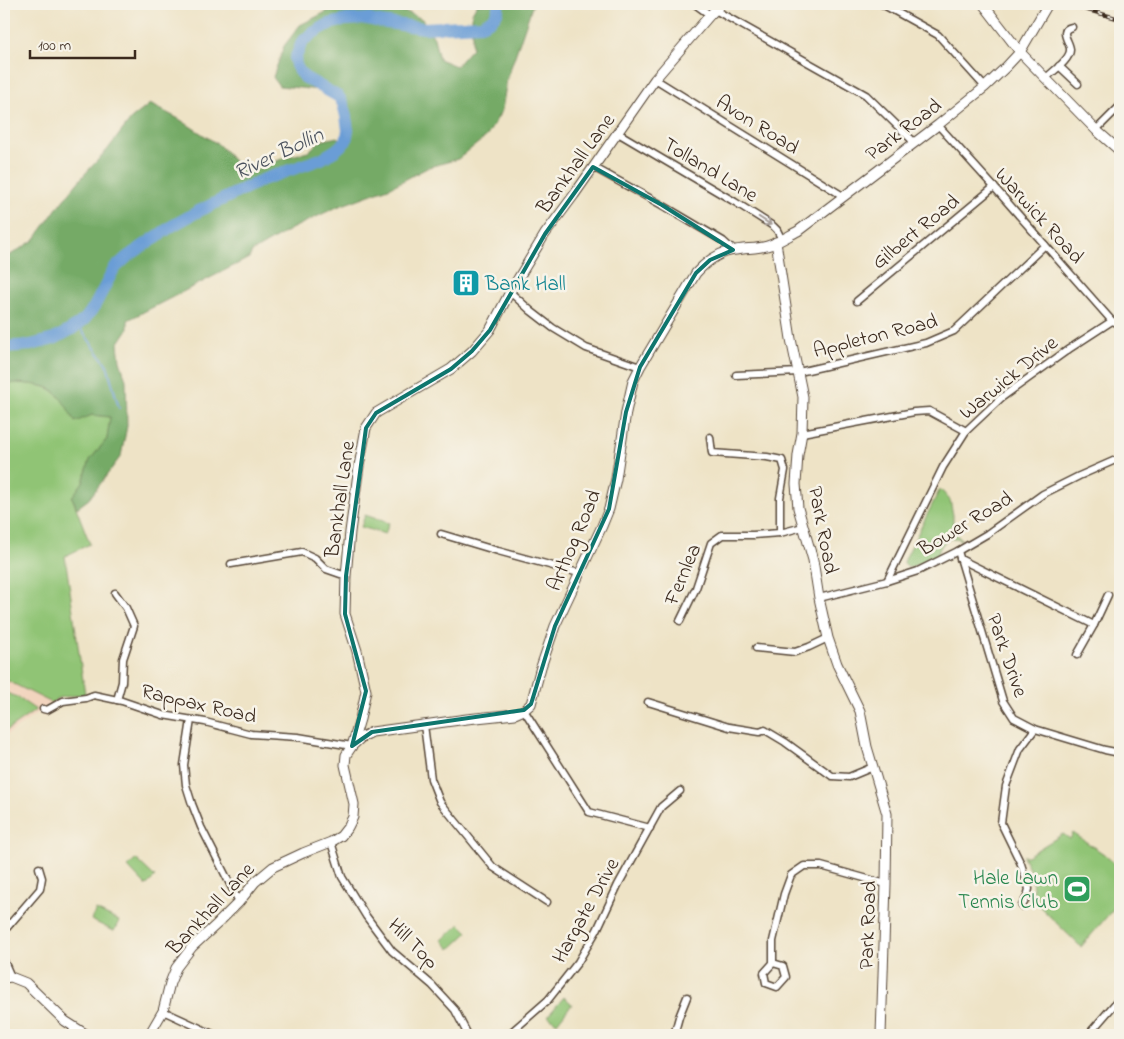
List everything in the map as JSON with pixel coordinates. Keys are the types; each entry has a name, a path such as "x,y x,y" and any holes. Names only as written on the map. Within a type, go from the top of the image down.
{"street":[{"path":"695,4 716,10 866,95 915,143"},
{"path":"882,4 938,35 985,87"},
{"path":"983,4 1020,52 1096,130 1120,151"},
{"name":"Park Road","path":"881,1035 887,814 867,747 860,711 837,664 828,638 813,560 798,508 796,484 802,433 803,397 791,339 779,241 810,223 843,196 938,126 985,87 1020,52 1048,4"},
{"name":"Bankhall Lane","path":"149,1035 163,1011 176,968 192,947 239,902 254,882 273,867 342,836 353,817 354,804 345,766 346,755 352,746 366,690 358,651 345,614 346,576 358,466 366,428 376,413 451,369 472,351 490,330 510,292 545,234 574,196 655,79 716,10"},
{"path":"1046,78 1067,59 1070,53 1070,46 1065,32 1066,29 1072,27"},
{"path":"1059,66 1078,84"},
{"name":"Avon Road","path":"655,79 843,196"},
{"path":"1096,130 1120,106"},
{"name":"Warwick Road","path":"938,126 1112,321 1120,324"},
{"name":"Tolland Lane","path":"618,133 773,226 777,230 779,241"},
{"path":"593,167 662,204 723,240 733,250"},
{"name":"Gilbert Road","path":"856,301 994,187"},
{"name":"Arthog Road","path":"524,710 531,704 555,626 602,526 613,496 626,412 633,382 640,367 696,273 710,260 733,250 757,248 779,241"},
{"name":"Appleton Road","path":"736,375 799,372 926,343 954,331 1045,245"},
{"path":"510,292 531,312 586,348 640,367"},
{"name":"Warwick Drive","path":"887,581 943,467 966,431 1001,398 1069,349 1112,321"},
{"path":"802,433 928,411 966,431"},
{"path":"710,437 712,453 766,456 782,460 786,470 780,498 780,533"},
{"name":"Bower Road","path":"819,598 887,581 918,570 958,551 987,534 1043,494 1120,458"},
{"name":"Fernlea","path":"680,621 696,588 711,544 722,535 780,533 803,527"},
{"path":"441,534 579,573"},
{"name":"Park Drive","path":"958,551 1003,701 1014,718 1035,729 1120,753"},
{"path":"231,564 302,552 315,558 326,570 346,576"},
{"path":"960,559 1094,625"},
{"path":"115,593 126,608 134,626 123,660 122,682 117,700"},
{"path":"1077,655 1108,595"},
{"path":"756,648 795,652 828,638"},
{"name":"Rappax Road","path":"43,709 47,710 63,701 94,695 117,700 163,715 204,722 251,734 298,737 352,746"},
{"path":"648,702 729,727 760,732 765,730 832,776 849,777 873,767"},
{"path":"352,746 372,732 468,718 515,714 524,710 589,812 650,828"},
{"path":"190,720 184,765 186,785 202,827 239,902"},
{"path":"424,725 431,778 440,802 493,867 547,902"},
{"path":"1022,906 1029,889 1021,864 1001,823 1006,786 1020,749 1035,729"},
{"name":"Hargate Drive","path":"508,1035 548,1000 578,962 597,930 618,885 661,806 680,791"},
{"name":"Hill Top","path":"331,842 342,877 366,916 392,951 432,984 455,1010 468,1035"},
{"path":"773,963 773,941 784,894 792,875 804,866 821,866 886,884"},
{"path":"4,931 40,889 42,878 39,868"},
{"path":"4,961 8,978 18,978 26,983 65,1021 72,1031 87,1035"},
{"path":"674,1035 687,997"},
{"path":"1088,1035 1120,998"},
{"path":"163,1011 215,1035"}],"highlighted area":[{"path":"593,167 662,205 733,250 710,260 696,273 640,367 626,412 609,509 555,626 531,704 524,710 372,732 352,746 366,691 345,614 346,576 366,428 376,413 451,369 472,351 490,330 545,234"}],"shaded area":[{"path":"4,679 52,703 4,737"}],"green space":[{"path":"365,4 409,13 422,19 434,38 439,59 456,66 472,48 472,13 477,4 533,4 507,79 502,110 487,136 458,159 429,167 391,187 337,207 291,229 252,252 249,258 128,320 128,329 118,344 120,361 126,380 127,426 121,456 89,499 77,508 72,497 83,482 90,460 107,439 110,417 92,415 75,422 58,395 51,389 42,386 10,383 4,391 4,259 34,240 57,208 131,119 150,104 179,119 219,145 234,161 238,170 261,168 286,157 308,152 320,141 337,137 346,141 348,130 343,104 330,91 279,86 273,77 284,46 300,25 330,10"},
{"path":"10,383 36,385 50,389 61,399 75,421 92,415 110,417 107,439 90,460 83,482 72,497 90,544 65,556 85,694 58,698 52,703 4,679 4,391"},
{"path":"940,489 950,500 953,515 953,532 962,540 955,538 948,540 939,550 938,556 911,567 905,565 906,557"},
{"path":"365,515 389,523 385,534 361,527"},
{"path":"4,692 17,697 36,710 6,731 4,727"},
{"name":"Hale Lawn Tennis Club","path":"1073,833 1104,854 1120,869 1120,901 1081,947 1033,900 1031,877 1023,856 1027,856 1063,834 1070,839"},
{"path":"136,859 155,877 146,886 128,867"},
{"path":"96,910 119,921 114,931 91,920"},
{"path":"460,924 468,932 450,949 442,940"},
{"path":"564,997 572,1004 557,1023 548,1016"}],"waterway":[{"name":"River Bollin","path":"4,347 31,345 54,339 72,329 85,319 94,307 114,269 127,257 172,226 262,180 321,159 346,141 348,130 346,116 339,97 304,77 296,65 295,59 302,42 313,33 329,24 346,20 367,19 424,28 481,25 494,17 498,11 498,4"},
{"path":"78,325 107,365 119,408"}],"railway":[{"path":"1066,4 1120,19"}],"place":[{"name":"Bank Hall","path":"466,283"},
{"name":"Hale Lawn Tennis Club","path":"1077,889"}]}
